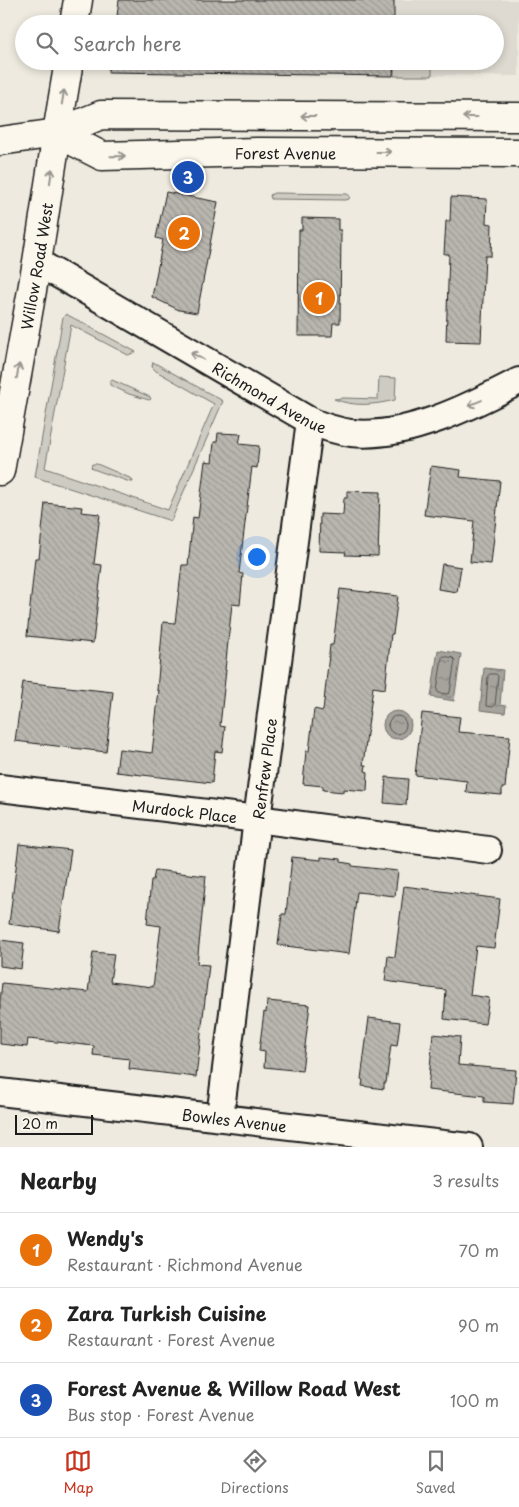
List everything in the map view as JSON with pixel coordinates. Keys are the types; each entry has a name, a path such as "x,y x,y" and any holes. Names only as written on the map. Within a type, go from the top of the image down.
{"main road":[{"path":"76,15 78,0"},
{"name":"Willow Road West","path":"0,471 37,262 68,70"},
{"path":"0,141 57,133 101,115 519,117"},
{"name":"Forest Avenue","path":"57,133 102,156 266,152 519,153"}],"street":[{"name":"Richmond Avenue","path":"37,262 310,422 329,429 372,434 402,429 433,421 483,400 519,381"},
{"name":"Renfrew Place","path":"220,1117 257,819 310,422"},
{"name":"Murdock Place","path":"0,788 257,819 488,850"},
{"name":"Bowles Avenue","path":"0,1092 469,1147"}],"shaded area":[{"path":"119,0 519,0 519,76 108,72 108,70 504,70 504,15 117,15"},
{"path":"394,70 432,70 432,76 394,76"},
{"path":"274,193 347,194 350,196 346,200 271,199 270,195"},
{"path":"66,314 136,352 128,355 71,325 45,468 168,510 214,404 156,371 152,367 153,362 223,401 171,521 35,477 63,317"},
{"path":"379,377 396,378 395,400 364,404 342,402 334,399 378,399"},
{"path":"112,380 151,399 129,394 110,385"},
{"path":"92,464 97,464 132,479 133,482 93,469 91,467"}],"water":[{"path":"438,650 461,654 454,701 431,697"},
{"path":"484,668 503,670 500,705 506,706 505,713 480,710"},
{"path":"397,711 407,715 411,725 407,735 397,739 387,735 383,725 387,715"}],"building":[{"path":"119,0 394,0 394,15 117,15"},
{"path":"108,70 393,70 393,76 108,72"},
{"path":"166,192 218,202 197,313 179,310 152,297 163,240 156,238"},
{"path":"451,197 487,199 486,223 492,224 491,256 485,256 481,342 446,341 449,254 444,254 446,221 450,221"},
{"path":"302,218 338,219 338,230 341,230 340,323 333,323 332,336 298,336 299,230 302,230"},
{"path":"218,433 241,434 239,444 259,446 257,468 252,467 239,573 243,574 240,605 232,604 220,726 225,727 222,752 215,751 212,783 116,772 119,749 152,753 159,690 157,690 163,622 175,623 182,565 188,565 193,517 198,518 205,461 212,462 214,442 217,442"},
{"path":"431,466 461,470 460,477 500,481 491,564 470,562 474,521 424,515"},
{"path":"347,491 380,492 378,556 345,555 346,552 319,551 320,514 343,515 344,498 347,498"},
{"path":"45,503 82,507 81,512 100,514 94,564 102,565 93,643 27,636 35,558 39,558"},
{"path":"442,564 461,567 457,592 438,589"},
{"path":"340,589 398,596 393,634 391,634 385,689 373,687 363,765 366,765 365,771 368,772 367,791 343,789 343,792 323,790 323,786 303,784 306,751 309,751 314,709 323,711 330,645 333,645"},
{"path":"23,682 113,692 106,752 15,741"},
{"path":"422,713 460,717 458,732 510,736 505,788 502,788 502,795 466,792 467,781 415,775"},
{"path":"386,777 408,779 406,805 384,803"},
{"path":"19,844 71,850 59,931 9,924"},
{"path":"292,857 321,860 321,857 341,859 341,862 352,864 352,866 398,871 395,896 357,892 349,954 278,945 282,914 286,914"},
{"path":"155,870 206,876 197,964 209,965 196,1077 129,1069 130,1059 93,1055 94,1046 28,1039 27,1047 0,1044 2,983 88,992 93,952 114,954 110,982 153,987 161,926 147,924 151,880 153,880"},
{"path":"404,886 500,899 494,948 476,946 470,995 489,998 485,1024 444,1019 446,990 385,981 388,956 395,957"},
{"path":"0,940 24,943 21,969 0,966"},
{"path":"267,1001 310,1005 302,1071 264,1067 265,1052 259,1051"},
{"path":"369,1018 400,1022 397,1046 391,1045 384,1089 362,1086 363,1080 361,1079"},
{"path":"433,1034 460,1037 458,1065 516,1070 513,1104 484,1102 484,1096 428,1090"}],"place":[{"name":"Forest Avenue & Willow Road West","path":"188,177"},
{"name":"Zara Turkish Cuisine","path":"184,233"},
{"name":"Wendy's","path":"319,298"}]}
